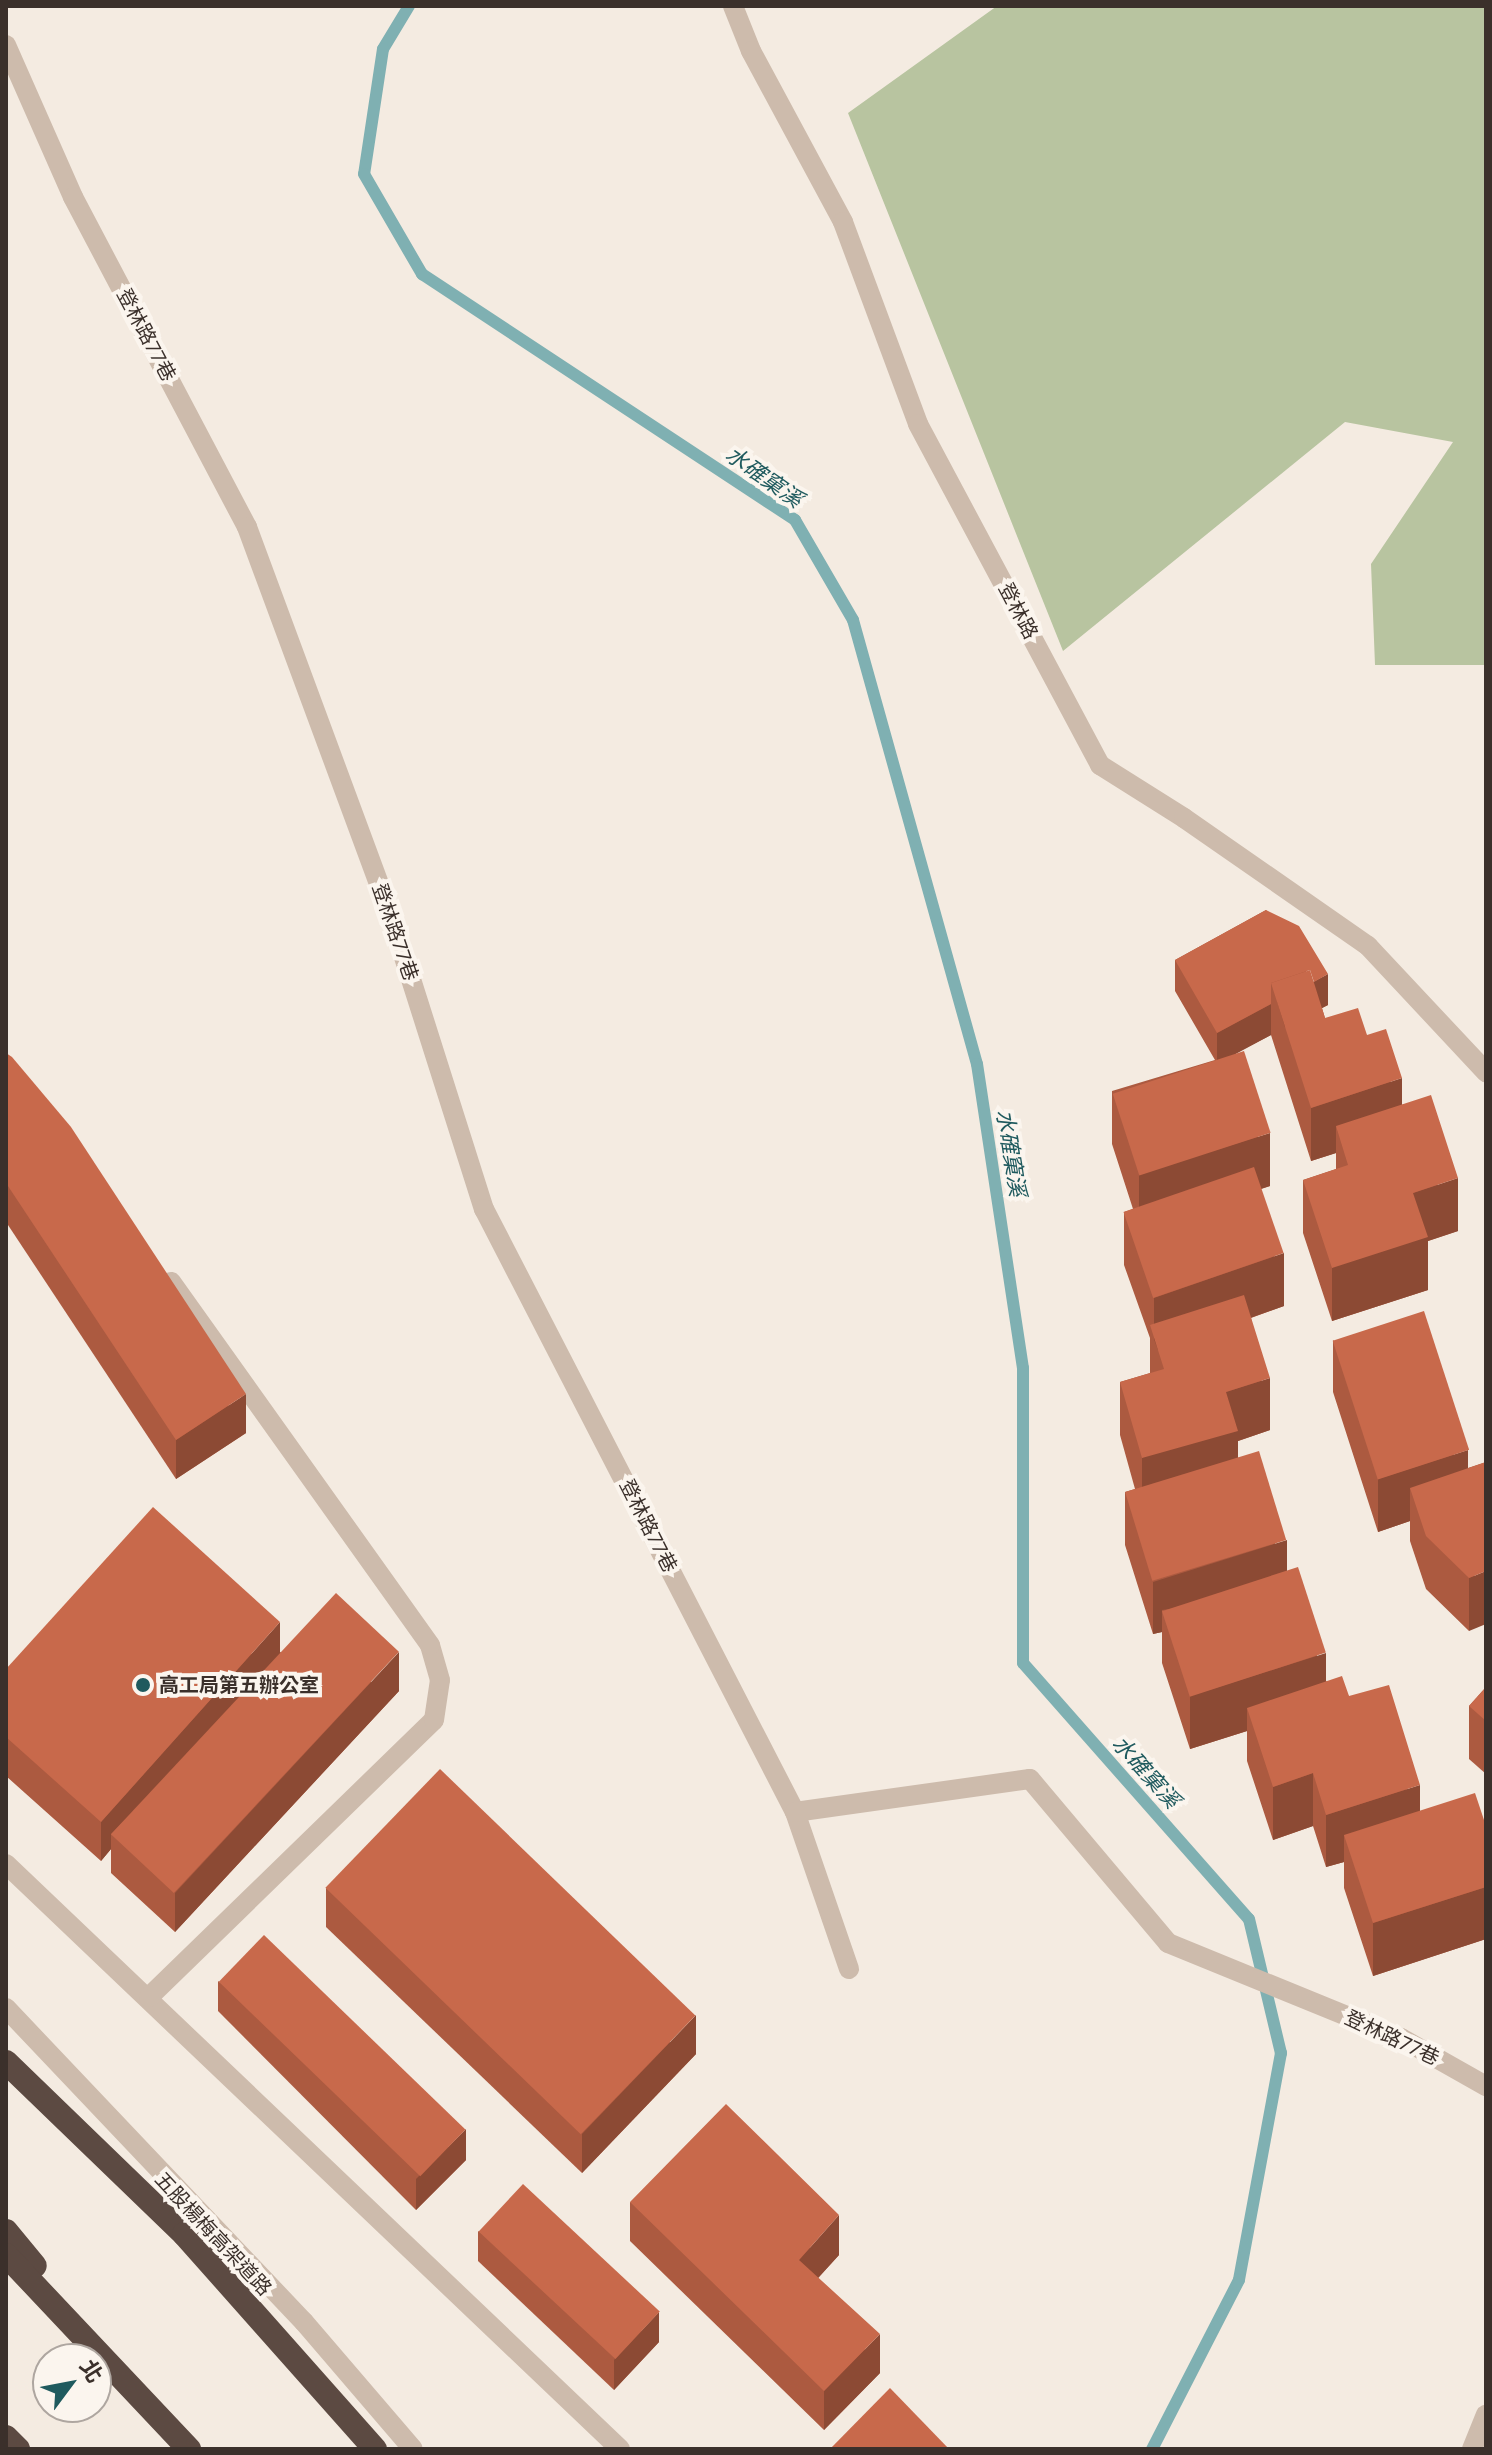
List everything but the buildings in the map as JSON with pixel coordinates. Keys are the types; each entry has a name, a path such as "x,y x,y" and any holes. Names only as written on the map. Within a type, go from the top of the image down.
{"highway":[{"name":"五股楊梅高架道路","path":"6,2062 184,2234 375,2449"},
{"path":"6,2231 182,2441"},
{"path":"6,2255 182,2441"},
{"path":"6,2437 18,2449"}],"street":[{"name":"登林路","path":"733,6 751,51 843,222 918,424 1100,765 1184,818 1368,946 1486,1072"},
{"name":"登林路77巷","path":"6,45 73,197 247,527 390,913 484,1209 795,1812 849,1969"},
{"path":"149,1997 434,1720 440,1680 430,1645 163,1270"},
{"name":"登林路77巷","path":"795,1812 1030,1779 1168,1943 1401,2038 1486,2086"},
{"path":"6,1864 620,2449"},
{"path":"6,2008 304,2322 413,2449"},
{"path":"1472,2449 1486,2415"}],"green space":[{"path":"997,6 1486,6 1486,665 1375,665 1371,564 1453,442 1345,422 1063,651 848,113"}],"waterway":[{"name":"水確窠溪","path":"409,6 383,49 364,174 422,274 795,520 853,620 977,1064 1023,1368 1023,1663 1249,1919 1281,2053 1239,2280 1152,2449"}],"place":[{"name":"高工局第五辦公室","path":"143,1685"}]}
